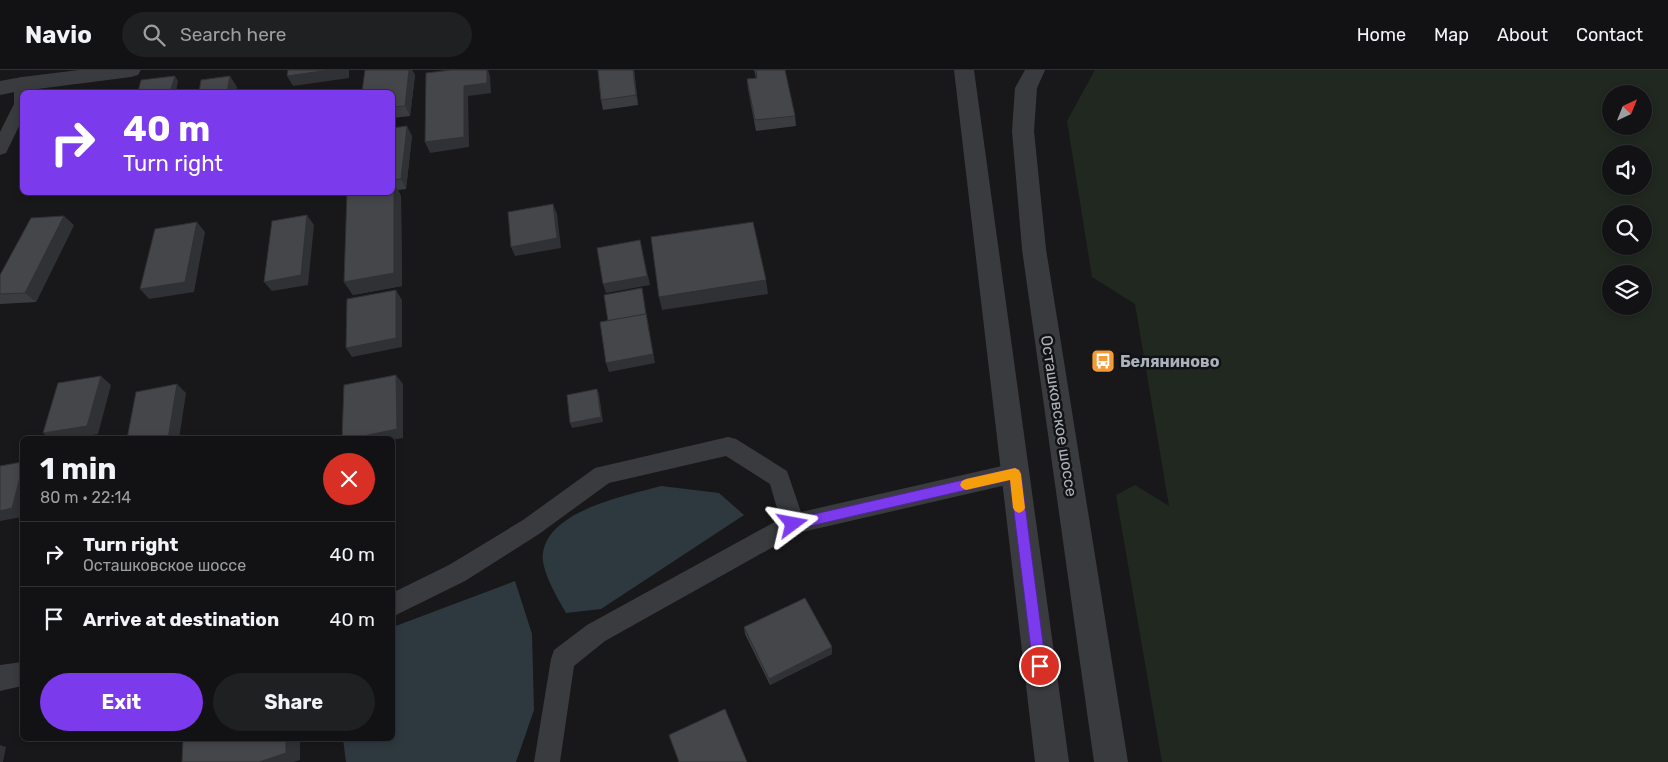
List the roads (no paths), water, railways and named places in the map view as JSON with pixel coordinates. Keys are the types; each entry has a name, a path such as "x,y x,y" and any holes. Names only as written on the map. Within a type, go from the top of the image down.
{"street":[{"path":"0,88 26,77 122,70"},
{"path":"964,70 1052,762"},
{"name":"Осташковское шоссе","path":"1035,70 1026,88 1023,131 1034,250 1111,762"}],"lane":[{"path":"24,90 26,77"},
{"path":"0,149 20,108"},
{"path":"395,604 457,573 515,537 603,475 728,446 779,478 793,524"},
{"path":"548,762 563,659 596,633 793,524 1015,474"},
{"path":"0,678 20,674"}],"place":[{"name":"Беляниново","path":"1103,361"}]}
